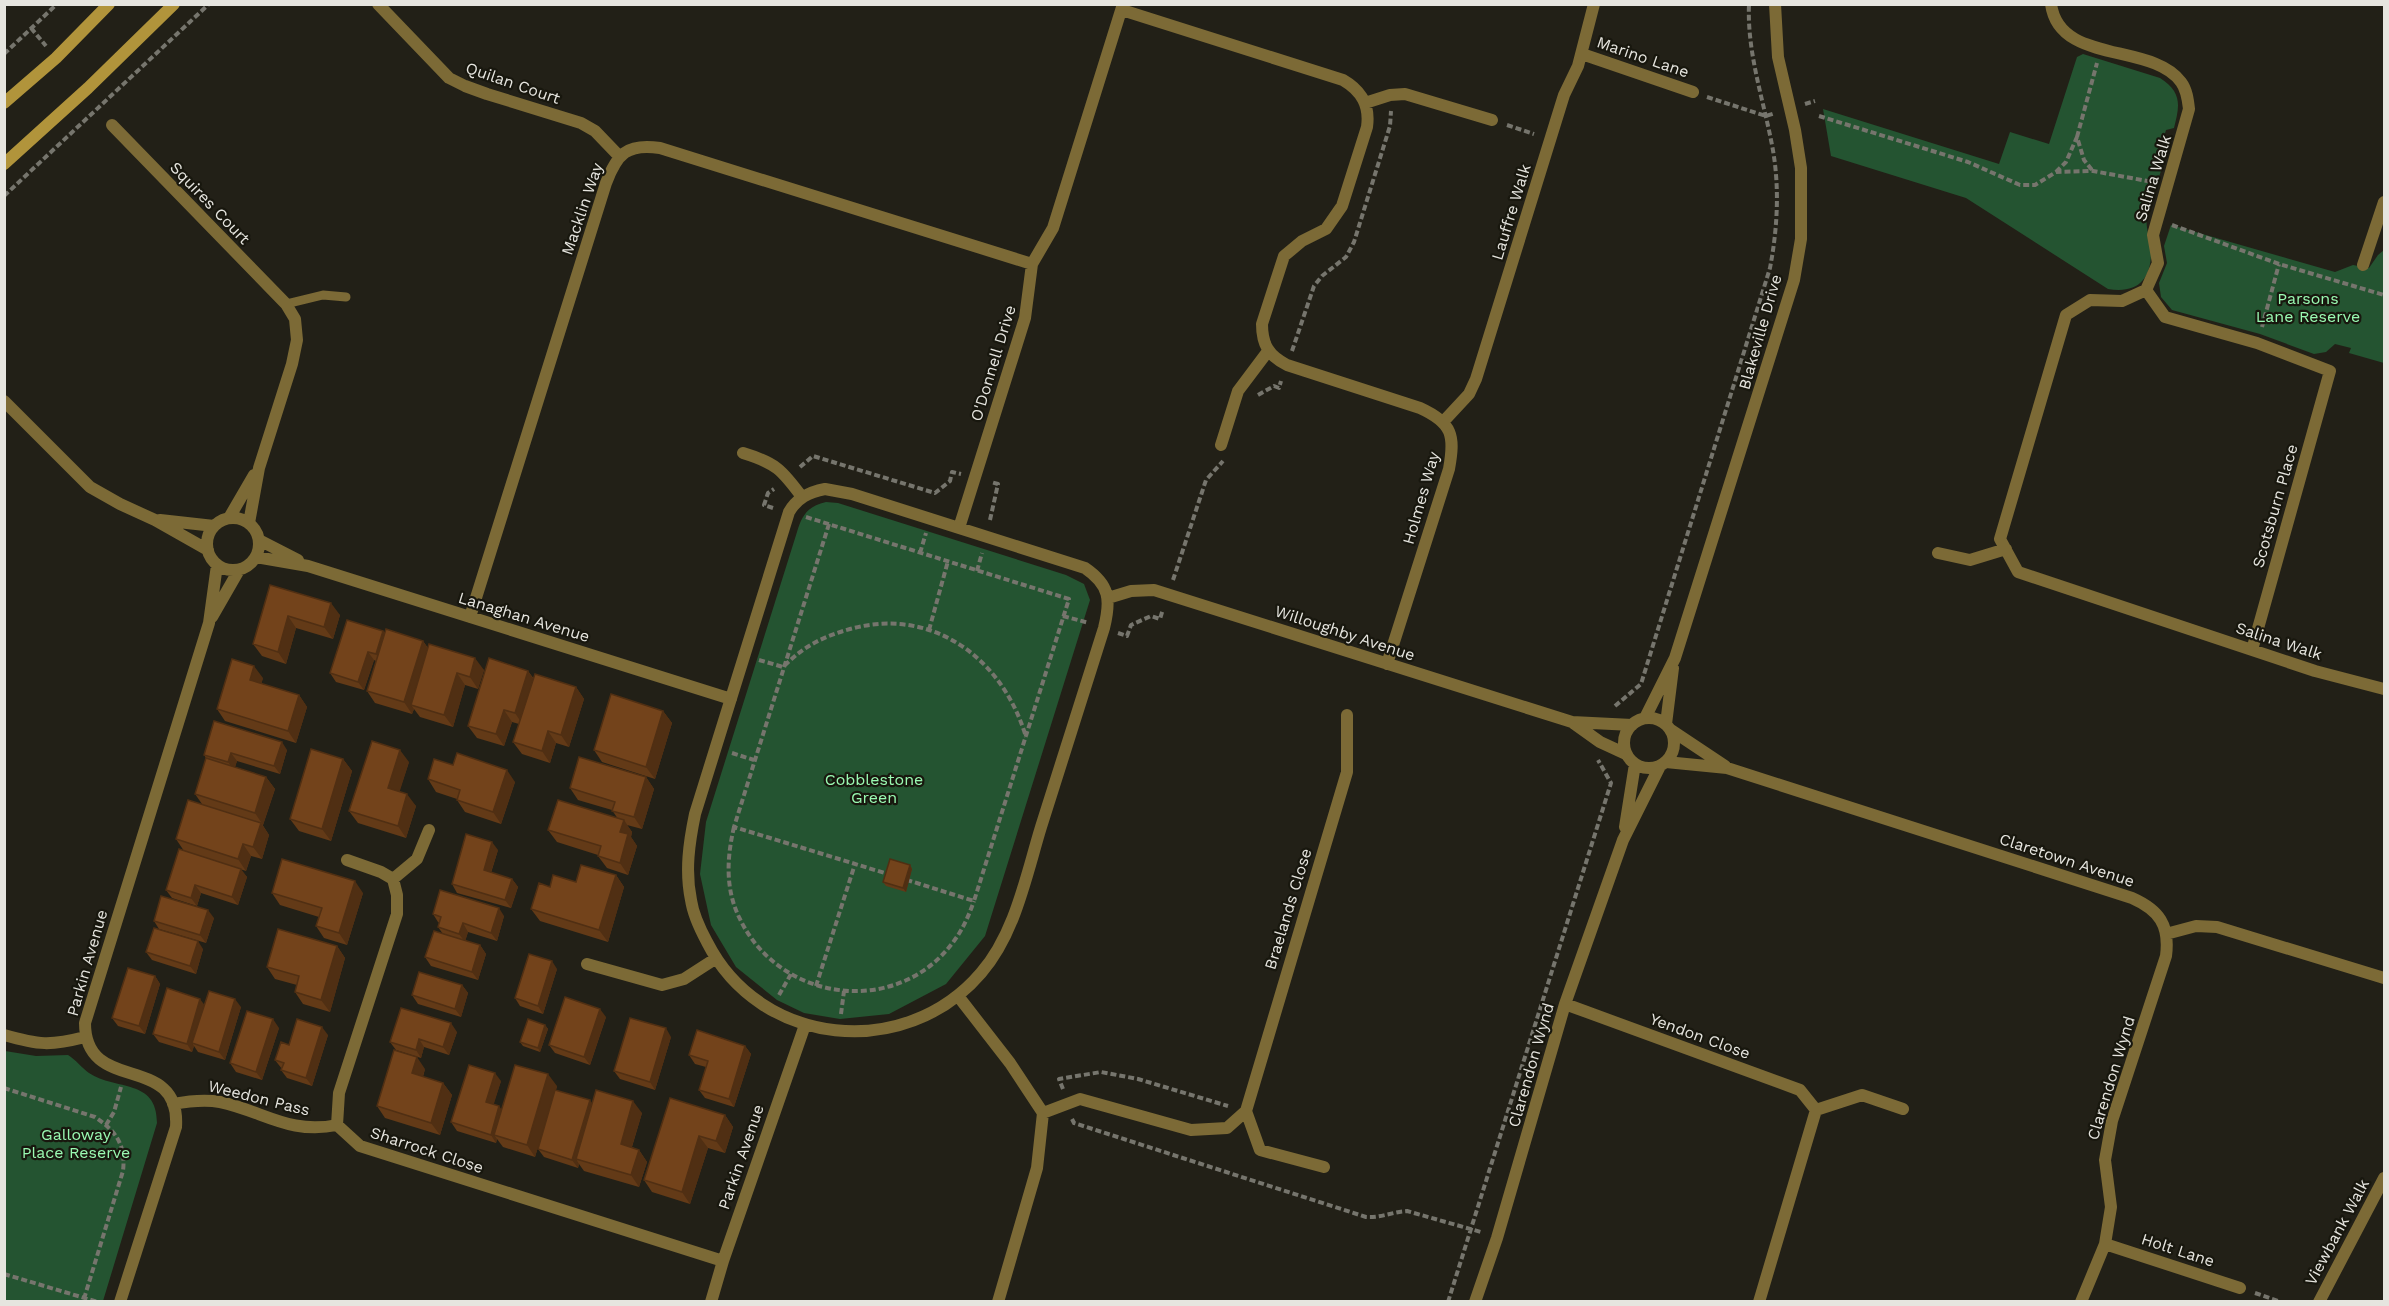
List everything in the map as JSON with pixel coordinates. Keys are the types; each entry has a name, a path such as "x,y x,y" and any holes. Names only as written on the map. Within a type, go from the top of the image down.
{"street":[{"path":"4,103 56,58 109,4"},
{"path":"4,164 88,88 174,4"},
{"name":"Quilan Court","path":"378,4 449,78 476,90 581,123 596,131 619,156"},
{"name":"Lauffre Walk","path":"1443,422 1469,394 1476,379 1564,94 1582,54 1594,4"},
{"name":"Blakeville Drive","path":"1645,718 1675,658 1794,280 1801,239 1802,168 1778,57 1775,4"},
{"name":"Salina Walk","path":"2051,4 2052,14 2057,24 2067,35 2171,71 2182,83 2187,96 2188,109 2153,235 2158,263 2146,290"},
{"path":"1122,7 1343,80 1360,92 1369,114 1367,127 1342,206 1326,229 1291,248 1284,256 1262,324 1262,335 1274,359 1420,408 1443,422"},
{"name":"O'Donnell Drive","path":"959,528 1025,318 1032,264 1053,228 1122,7"},
{"name":"Marino Lane","path":"1582,54 1693,92"},
{"path":"1365,103 1390,95 1405,94 1492,120"},
{"name":"Squires Court","path":"112,125 285,304 295,319 297,340 292,364 259,468 249,522"},
{"name":"Macklin Way","path":"470,617 606,183 619,156 632,148 645,146 660,148 1032,264"},
{"path":"2363,265 2379,234 2385,202"},
{"path":"1938,553 1970,560 2006,549 2000,539 2066,315 2090,300 2122,301 2146,290 2165,317 2257,343"},
{"name":"Scotsburn Place","path":"2252,650 2330,371 2257,343"},
{"path":"1221,445 1238,392 1268,351"},
{"path":"4,401 90,487 156,520 208,550 217,565 231,571 246,567 256,557 258,533 249,522 229,518 214,526 209,533 208,550"},
{"name":"Holmes Way","path":"1387,664 1449,469 1453,440 1443,422"},
{"path":"743,453 767,460 778,468 802,497"},
{"name":"Squires Court","path":"229,518 259,468"},
{"path":"836,490 1085,568 1104,586 1108,598 1104,628 1014,911 999,948 981,973 958,996 919,1019 895,1027 871,1031 838,1032 805,1025 771,1010 751,997 731,980 715,959 701,931 691,901 688,874 689,843 695,814 789,512 793,504 802,497 815,491 836,490"},
{"path":"156,520 214,526"},
{"name":"Lanaghan Avenue","path":"259,540 308,566"},
{"name":"Salina Walk","path":"2006,549 2018,572 2315,671 2385,688"},
{"name":"Lanaghan Avenue","path":"256,557 308,566 731,699"},
{"name":"Parkin Avenue","path":"173,1104 170,1095 149,1079 111,1067 97,1059 89,1050 85,1037 85,1023 209,624 217,565"},
{"name":"Parkin Avenue","path":"209,624 238,570"},
{"name":"Willoughby Avenue","path":"1108,598 1131,591 1154,590 1572,722 1632,724"},
{"name":"Blakeville Drive","path":"1669,727 1675,658"},
{"name":"Braelands Close","path":"1240,1110 1347,772 1347,715"},
{"path":"1645,718 1659,720 1669,727 1674,736 1674,751 1663,764 1647,768 1630,759 1624,738 1632,724 1645,718"},
{"name":"Willoughby Avenue","path":"1572,722 1600,742 1630,759"},
{"name":"Claretown Avenue","path":"1669,727 1727,768"},
{"name":"Clarendon Wynd","path":"1623,840 1630,759"},
{"name":"Claretown Avenue","path":"1663,764 1727,768 2132,898 2157,912 2166,934"},
{"name":"Clarendon Wynd","path":"1475,1302 1497,1238 1565,1004 1623,840 1663,764"},
{"path":"393,879 417,859 429,830"},
{"path":"337,1125 339,1093 397,914 397,895 393,879 381,872 346,860"},
{"path":"2166,934 2196,926 2224,928 2385,978"},
{"name":"Clarendon Wynd","path":"2081,1302 2105,1244 2110,1207 2104,1160 2110,1130 2166,956 2166,934"},
{"path":"587,964 662,985 684,979 715,959"},
{"path":"958,996 1010,1063 1043,1113 1037,1168 998,1302"},
{"name":"Yendon Close","path":"1565,1004 1800,1090 1816,1110"},
{"name":"Parkin Avenue","path":"711,1302 723,1261 805,1025"},
{"path":"4,1035 35,1044 57,1044 85,1037"},
{"path":"1759,1302 1816,1110 1862,1095 1903,1109"},
{"path":"1043,1113 1080,1099 1191,1130 1227,1128 1240,1110 1260,1150 1324,1167"},
{"name":"Weedon Pass","path":"173,1104 198,1100 220,1102 300,1128 318,1129 337,1125"},
{"path":"120,1302 176,1127 173,1104"},
{"name":"Sharrock Close","path":"337,1125 360,1146 723,1261"},
{"name":"Viewbank Walk","path":"2319,1302 2385,1178"},
{"name":"Holt Lane","path":"2105,1244 2240,1288"}],"lane":[{"path":"285,304 323,295 346,297"}],"path":[{"path":"4,54 57,4"},
{"path":"4,196 209,4"},
{"path":"1693,92 1766,116 1750,42 1749,4"},
{"path":"1820,116 1968,162 2019,185 2035,185 2056,172 2066,162 2077,137 2100,48"},
{"path":"1492,120 1551,139"},
{"path":"2077,137 2084,160 2093,171"},
{"path":"2056,172 2093,171 2168,185"},
{"path":"2157,220 2279,264 2385,295"},
{"path":"2257,343 2279,264"},
{"path":"789,512 829,524 1069,599 974,901 962,928 953,942 925,970 891,986 868,991 844,991 816,986 790,974 769,958 747,933 738,916 728,879 734,827 829,524"},
{"path":"929,630 948,561"},
{"path":"1063,616 1084,622"},
{"path":"783,667 799,651 818,640 860,626 905,625 929,630 964,646 997,677 1020,716 1026,738"},
{"path":"744,657 783,667"},
{"path":"716,747 754,760"},
{"path":"734,827 974,901"},
{"path":"816,986 855,864"},
{"path":"106,1125 114,1112 125,1072"},
{"path":"1240,1110 1138,1079 1101,1072 1059,1079 1074,1123 1366,1217 1385,1216 1395,1212 1417,1213 1497,1238"},
{"path":"4,1088 95,1117 106,1125 118,1139 125,1157 123,1171 83,1299"},
{"path":"5,1274 98,1302"},
{"path":"2240,1288 2281,1302"}],"green space":[{"path":"2083,54 2160,78 2172,88 2178,100 2174,128 2166,130 2155,165 2161,171 2147,216 2151,249 2149,269 2141,282 2128,289 2108,289 1966,198 1831,156 1823,109 1999,164 2010,132 2049,144 2077,57"},
{"name":"Parsons Lane Reserve","path":"2171,225 2335,272 2353,265 2369,268 2384,250 2384,363 2349,353 2351,348 2335,344 2326,352 2314,354 2260,334 2172,310 2161,297 2159,283 2167,263 2164,246"},
{"name":"Cobblestone Green","path":"826,502 838,503 1066,575 1084,584 1090,600 985,936 946,984 889,1014 840,1019 804,1013 777,1000 736,967 711,925 700,874 706,822 799,526 810,509"},
{"name":"Galloway Place Reserve","path":"5,1051 36,1056 68,1055 89,1073 143,1092 155,1109 157,1123 103,1301 5,1301"}],"building":[{"path":"270,585 331,603 324,627 288,616 278,652 253,644"},
{"path":"347,620 383,631 376,654 368,652 358,682 330,673"},
{"path":"386,629 423,641 404,702 367,691"},
{"path":"429,644 475,658 470,677 457,673 444,715 411,705"},
{"path":"489,658 528,671 515,713 504,710 496,734 468,726"},
{"path":"232,659 254,666 250,680 299,695 288,731 217,709"},
{"path":"535,674 576,687 561,735 548,731 542,751 513,742"},
{"path":"611,694 663,711 646,767 594,750"},
{"path":"214,721 282,742 274,766 231,753 228,762 204,755"},
{"path":"372,741 400,750 388,788 407,794 398,826 349,811"},
{"path":"311,749 343,759 322,829 290,819"},
{"path":"457,753 507,770 493,812 457,800 460,790 428,779 434,759 453,765"},
{"path":"579,757 646,777 634,817 612,811 615,802 570,788"},
{"path":"206,758 266,777 255,813 195,794"},
{"path":"188,800 261,823 253,847 243,844 238,859 176,839"},
{"path":"558,800 624,820 620,832 628,834 620,863 598,856 601,846 548,830"},
{"path":"466,834 492,842 484,870 512,879 505,900 452,884"},
{"path":"179,849 241,869 232,897 195,885 191,898 166,890"},
{"path":"282,859 355,881 339,933 316,926 322,908 272,893"},
{"path":"890,859 910,865 903,888 883,882"},
{"path":"581,865 616,875 599,930 531,909 539,883 550,887 553,875 576,882"},
{"path":"440,890 499,908 491,933 463,923 459,934 438,927 441,917 433,914"},
{"path":"161,896 208,910 200,935 154,921"},
{"path":"154,928 198,941 190,966 146,952"},
{"path":"278,929 337,946 321,1000 295,992 299,976 267,967"},
{"path":"434,931 480,945 472,972 425,957"},
{"path":"529,954 552,961 538,1006 515,998"},
{"path":"128,968 155,976 139,1026 112,1018"},
{"path":"419,972 462,985 455,1009 412,995"},
{"path":"167,988 200,999 187,1044 153,1034"},
{"path":"209,991 235,999 219,1052 192,1043"},
{"path":"565,997 600,1009 584,1057 549,1045"},
{"path":"401,1008 451,1023 443,1047 419,1039 416,1050 390,1042"},
{"path":"247,1011 273,1019 256,1072 230,1063"},
{"path":"630,1018 666,1028 650,1082 614,1071"},
{"path":"297,1019 322,1027 306,1078 281,1070 284,1063 275,1060 281,1042 289,1045"},
{"path":"528,1019 545,1025 538,1048 520,1042"},
{"path":"697,1030 745,1046 729,1099 699,1090 708,1061 689,1055"},
{"path":"394,1050 417,1057 412,1073 443,1083 431,1123 377,1106"},
{"path":"469,1065 495,1073 486,1102 499,1106 491,1135 451,1122"},
{"path":"515,1065 548,1074 527,1145 494,1135"},
{"path":"555,1090 590,1100 572,1160 538,1149"},
{"path":"596,1090 633,1101 621,1144 639,1150 631,1175 576,1159"},
{"path":"670,1098 725,1115 716,1141 699,1136 682,1192 644,1180"}]}
